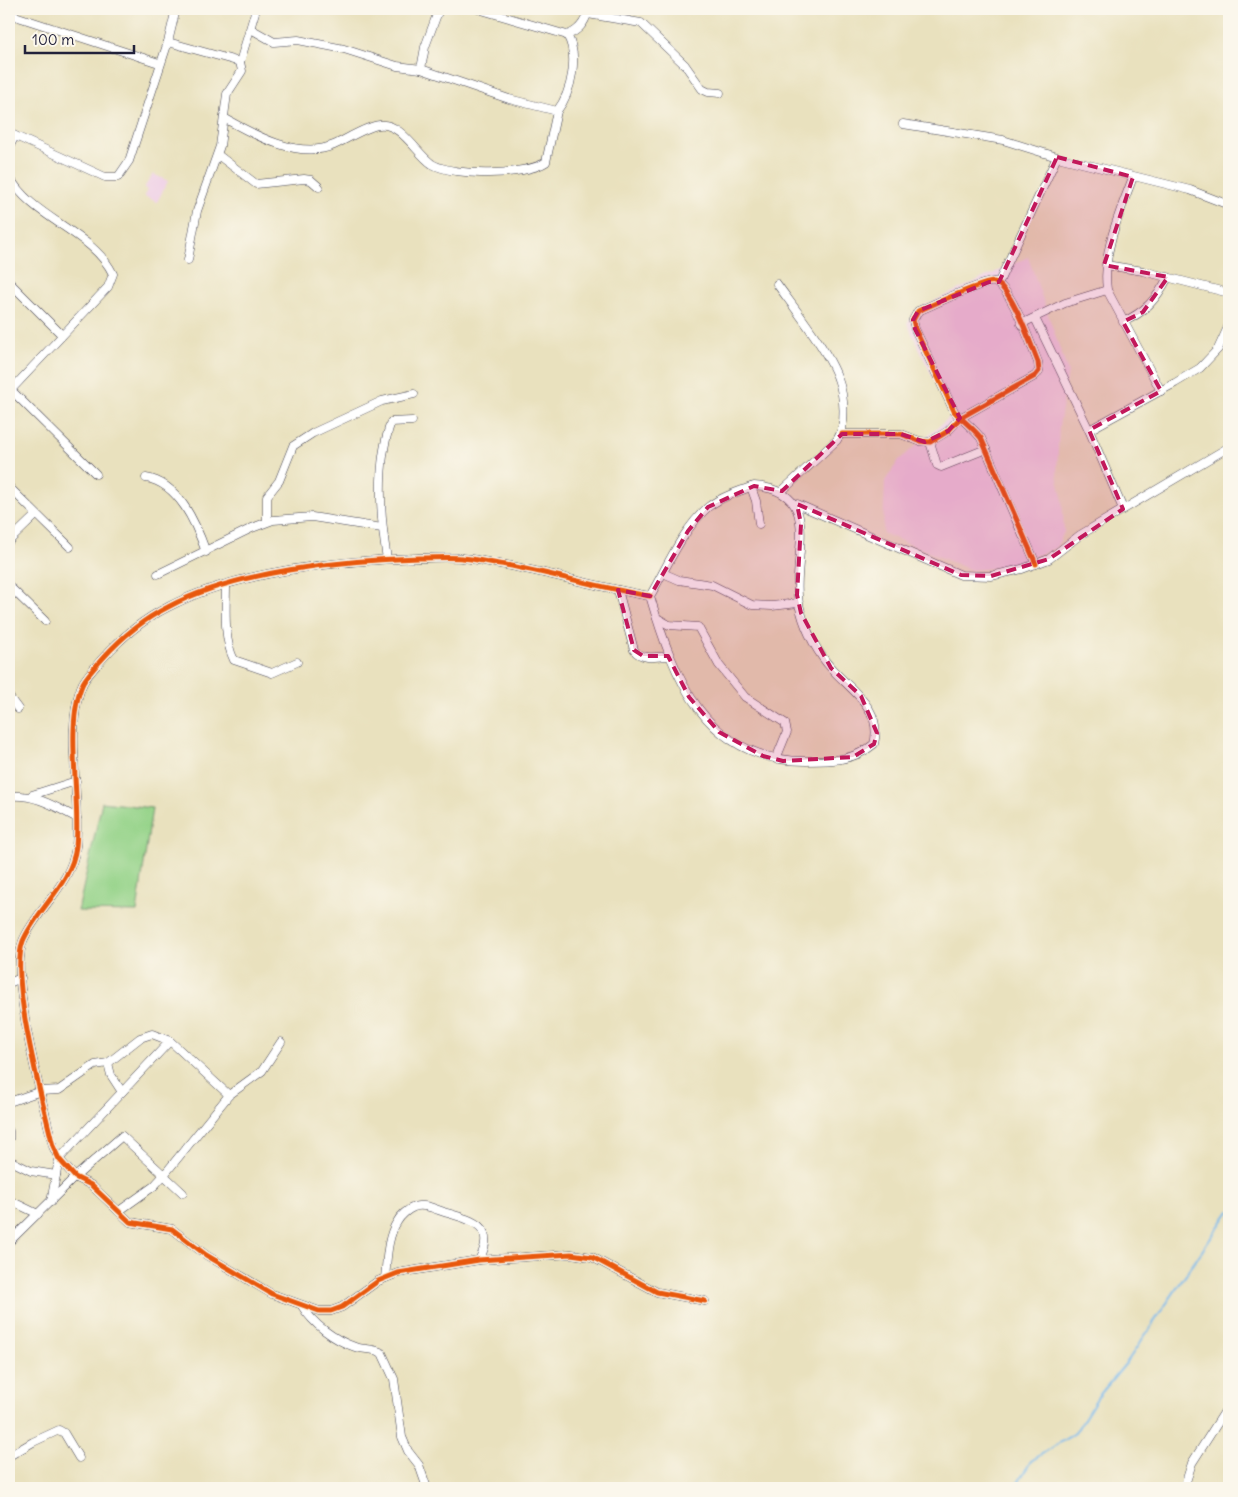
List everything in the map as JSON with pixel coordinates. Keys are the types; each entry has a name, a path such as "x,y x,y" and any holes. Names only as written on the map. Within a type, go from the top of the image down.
{"street":[{"path":"9,147 12,135 105,177 118,177 129,161 159,63 168,42 176,9"},
{"path":"188,260 197,211 205,184 218,155 227,94 242,71 240,62 256,9"},
{"path":"421,69 425,47 439,9"},
{"path":"478,9 567,34 575,32 581,27 588,11 641,23 684,65 702,89 708,92 720,93"},
{"path":"9,14 159,63"},
{"path":"251,29 274,42 298,40 344,49 397,66 421,69 501,96 557,111"},
{"path":"224,118 272,142 314,152 332,146 378,124 392,127 420,154 444,170 513,174 538,168 546,162 557,111 565,95 573,63 572,44 567,34"},
{"path":"168,42 240,62"},
{"path":"903,124 1003,140 1057,158 1190,190 1229,205"},
{"path":"218,155 256,184 304,179 311,180 319,187"},
{"path":"998,284 1057,158"},
{"path":"9,176 14,185 26,196 100,255 114,274 108,287 10,390 96,474"},
{"path":"1133,177 1114,230 1106,265 1106,290 1161,391"},
{"path":"1106,265 1168,277 1229,293"},
{"path":"1123,322 1143,312 1160,292 1168,277"},
{"path":"9,282 62,335"},
{"path":"842,434 901,434 919,441 930,442 948,432 960,418 1021,385 1039,371 1038,362 1009,296 998,284 989,282 934,304 918,311 913,320 915,329 954,410 960,418 972,426 986,449 1036,564"},
{"path":"777,284 826,356 838,379 843,421 842,434 782,491"},
{"path":"1021,324 1065,303 1106,290"},
{"path":"1035,318 1089,430 1123,509"},
{"path":"1089,430 1161,391 1211,358 1229,324"},
{"path":"267,521 266,506 268,496 279,481 293,446 313,433 382,401 414,394"},
{"path":"387,559 382,528 384,454 387,433 391,422 412,421"},
{"path":"930,442 937,465 941,467 986,449"},
{"path":"797,504 800,524 798,603 811,636 831,668 861,696 872,715 877,733 874,744 853,757 829,761 776,760 740,746 719,732 689,697 668,656 650,596 688,531 708,507 735,492 751,487 769,487 782,491 797,504 961,575 991,576 1048,559 1080,535 1229,447"},
{"path":"146,478 158,480 182,504 193,519 206,552"},
{"path":"9,487 70,546"},
{"path":"751,487 756,501 759,524"},
{"path":"9,541 36,515"},
{"path":"158,574 267,521 312,517 382,528"},
{"path":"650,596 552,574 463,558 387,559 272,574 226,585 166,608 112,648 84,681 74,714 78,818 76,848 69,869 37,917 22,945 21,978 32,1052 53,1146 59,1159 75,1177 91,1185 130,1222 136,1225 172,1229 218,1263 272,1294 319,1311 331,1311 352,1302 385,1278 414,1270 479,1260 570,1254 592,1257 657,1292 705,1302"},
{"path":"663,573 679,580 712,585 752,605 772,606 798,603"},
{"path":"226,585 229,646 234,660 275,674 297,662"},
{"path":"9,586 45,621"},
{"path":"618,590 634,650 637,654 643,656 668,656"},
{"path":"656,618 669,625 698,627 719,664 745,697 786,723 787,732 776,760"},
{"path":"9,697 18,709"},
{"path":"30,796 76,781"},
{"path":"9,796 40,798 78,818"},
{"path":"9,983 21,978"},
{"path":"9,1102 41,1091 60,1090 95,1065 108,1063 147,1035 159,1035 170,1041 229,1095"},
{"path":"51,1202 59,1159 170,1041"},
{"path":"119,1212 154,1186 229,1095 262,1071 281,1042"},
{"path":"108,1063 111,1075 122,1092"},
{"path":"9,1131 9,1139"},
{"path":"9,1242 75,1177 122,1136 183,1193"},
{"path":"9,1160 31,1171 56,1175"},
{"path":"9,1200 38,1214"},
{"path":"385,1278 389,1244 397,1221 415,1206 425,1206 471,1220 481,1226 486,1238 486,1246 479,1260"},
{"path":"302,1306 309,1318 325,1331 355,1347 382,1353 394,1379 402,1437 408,1452 419,1466 427,1488"},
{"path":"1184,1488 1192,1463 1229,1405"},
{"path":"9,1456 59,1430 64,1433 79,1458"}],"highlighted area":[{"path":"1057,157 1133,177 1104,265 1168,277 1143,312 1123,322 1161,391 1089,430 1123,509 1049,559 991,576 961,575 797,504 801,524 797,595 801,613 831,668 861,696 877,733 874,744 853,757 783,761 763,756 719,732 689,697 668,656 643,656 634,650 618,590 650,596 688,531 708,507 754,486 782,491 842,434 901,434 925,442 948,431 960,418 915,329 913,320 918,311 989,282 999,282"}],"shaded area":[{"path":"153,174 168,181 157,202 144,196 147,190 144,188"},
{"path":"1028,257 1068,372 1059,426 1057,475 1062,497 1064,532 1056,548 1007,567 971,570 883,533 885,481 899,460 951,416 907,323 919,308"}],"green space":[{"path":"102,802 152,808 137,912 78,911"}],"waterway":[{"path":"1015,1488 1031,1461 1075,1433 1097,1398 1127,1362 1229,1211"}],"cycle path":[{"path":"842,434 901,434 919,441 930,442 948,431 960,418 1035,376 1039,371 1038,362 1020,317 1007,294 1000,286 994,282 989,282 969,289 918,311 913,320 915,329 954,411 957,415 961,418 975,431 981,438 1036,564"},
{"path":"650,596 473,559 389,559 324,565 257,576 225,584 195,595 150,617 117,643 92,670 83,683 77,700 74,740 76,846 68,872 29,929 23,941 20,959 20,983 35,1072 53,1146 59,1159 75,1177 91,1185 130,1222 172,1229 206,1255 272,1294 319,1311 331,1311 342,1307 378,1281 398,1273 479,1260 571,1254 592,1257 657,1292 705,1301"}]}
